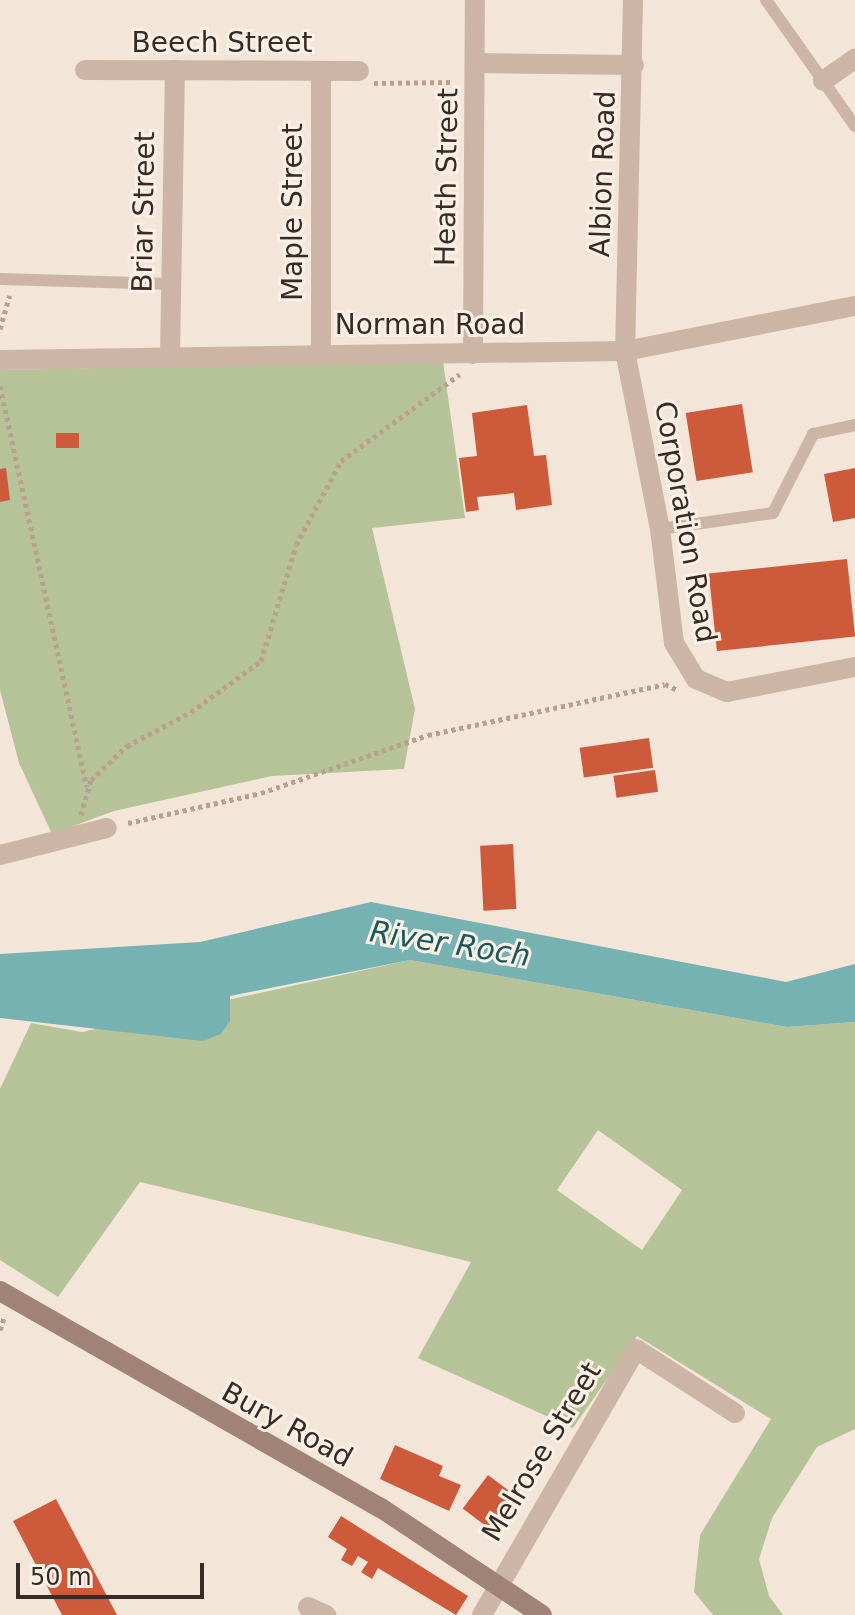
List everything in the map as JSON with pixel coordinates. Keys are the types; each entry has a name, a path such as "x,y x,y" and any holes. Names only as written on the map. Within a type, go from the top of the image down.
{"main road":[{"name":"Bury Road","path":"0,1291 381,1508 542,1615"}],"street":[{"name":"Heath Street","path":"473,354 475,0"},
{"name":"Albion Road","path":"625,351 634,65 633,0"},
{"path":"823,81 855,59"},
{"path":"476,63 634,65"},
{"name":"Beech Street","path":"85,70 359,71"},
{"name":"Briar Street","path":"170,355 175,70"},
{"name":"Maple Street","path":"321,71 321,353"},
{"name":"Norman Road","path":"0,360 170,355 625,351 855,306"},
{"name":"Corporation Road","path":"625,351 660,529 674,643 688,685 727,692 855,667"},
{"path":"0,855 107,828"},
{"name":"Melrose Street","path":"482,1615 495,1583 636,1349 735,1413"}],"lane":[{"path":"766,0 855,126"},
{"path":"0,279 171,284"},
{"path":"660,529 773,513 813,434 855,425"}],"path":[{"path":"359,71 370,83 449,86 476,63"},
{"path":"0,329 14,279"},
{"path":"83,836 80,803 87,788 127,746 191,712 261,661 296,545 335,471 366,440 457,378 473,354"},
{"path":"0,386 87,788"},
{"path":"107,828 261,793 428,735 665,684 688,685"}],"green space":[{"path":"443,361 465,518 372,528 415,709 404,769 272,776 114,811 52,834 19,763 0,690 0,370"},
{"path":"410,960 787,1027 855,1022 855,1429 817,1447 772,1518 759,1559 769,1596 783,1615 713,1615 694,1592 700,1535 771,1419 637,1336 573,1428 418,1358 471,1262 140,1182 58,1297 0,1260 0,1089 31,1023 82,1032","holes":["598,1130 682,1190 642,1250 557,1190"]}],"water":[{"name":"River Roch","path":"371,902 786,982 855,964 855,1022 787,1027 410,960 230,996 230,1021 221,1034 203,1041 0,1018 0,954 200,942"}],"building":[{"path":"742,404 753,472 696,481 686,413"},
{"path":"527,405 534,456 546,455 552,505 516,510 514,493 477,497 479,510 466,512 459,458 477,456 472,413"},
{"path":"56,433 79,433 79,448 56,448"},
{"path":"6,468 10,500 0,502 0,469"},
{"path":"855,468 855,518 833,522 824,474"},
{"path":"847,559 855,637 717,651 709,574"},
{"path":"649,738 653,768 584,777 580,748"},
{"path":"655,770 658,792 616,798 613,776"},
{"path":"513,844 516,909 483,911 480,846"},
{"path":"395,1445 443,1466 439,1476 461,1485 449,1511 380,1479"},
{"path":"488,1475 515,1495 490,1529 463,1509"},
{"path":"56,1499 117,1615 62,1615 13,1521"},
{"path":"341,1516 468,1596 456,1615 378,1568 372,1579 361,1572 368,1562 358,1556 352,1566 341,1560 347,1549 328,1537"}]}
